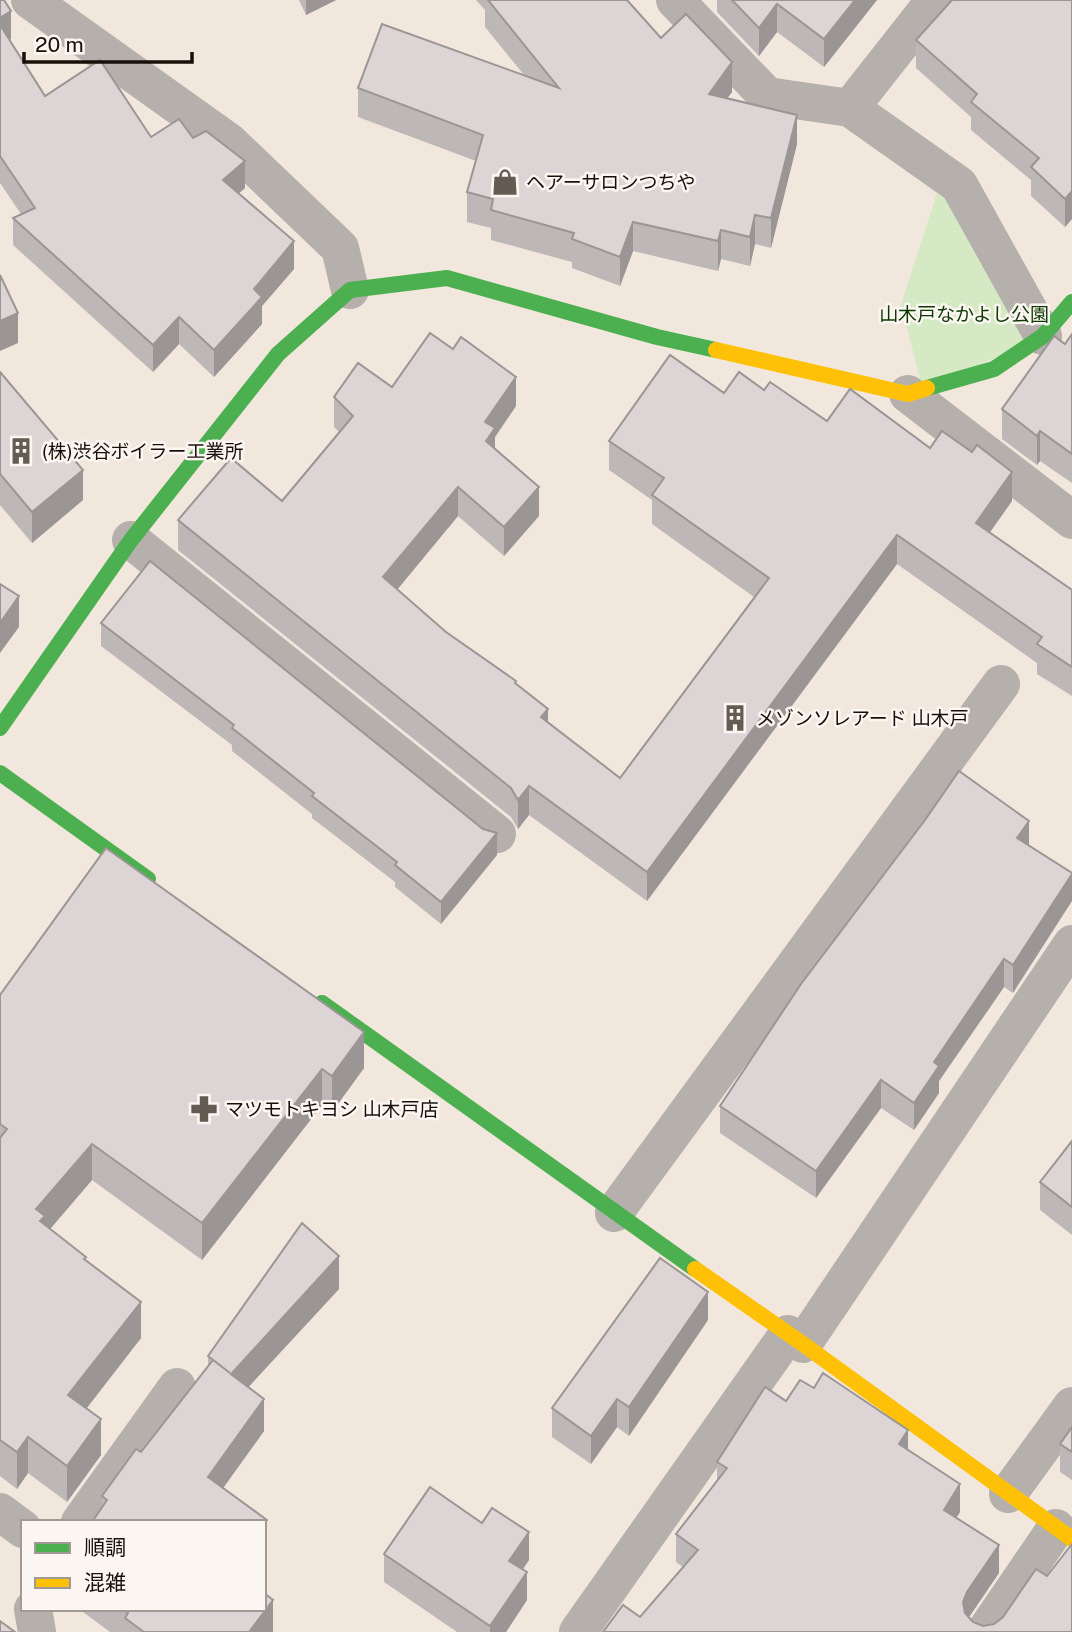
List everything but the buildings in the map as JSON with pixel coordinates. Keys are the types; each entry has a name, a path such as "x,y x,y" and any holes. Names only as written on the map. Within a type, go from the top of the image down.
{"street":[{"path":"30,0 229,142 340,247 350,290"},
{"path":"675,0 766,96 850,108 959,185 1043,336"},
{"path":"850,108 935,0"},
{"path":"0,728 131,540 278,354 350,290 447,278 657,337 908,394 1072,520"},
{"path":"908,394 994,369 1043,336 1072,302"},
{"path":"131,540 497,834"},
{"path":"614,1213 1001,684"},
{"path":"0,773 159,887"},
{"path":"578,1632 796,1339 1072,944"},
{"path":"307,993 614,1213 796,1339 1064,1534 985,1632"},
{"path":"81,1520 177,1387"},
{"path":"1008,1494 1072,1406"},
{"path":"0,1512 21,1528"},
{"path":"33,1611 37,1632"}],"green space":[{"name":"山木戸なかよし公園","path":"943,174 1043,336 923,390 901,305"}],"traffic: fast":[{"path":"0,728 131,540 278,354 350,290 447,278 657,337 716,350"},
{"path":"927,388 994,369 1043,336 1072,302"},
{"path":"0,773 148,879"},
{"path":"322,1003 695,1269"}],"traffic: slow":[{"path":"716,350 908,394 927,388"},
{"path":"695,1269 1072,1539"}],"place":[{"name":"ヘアーサロンつちや","path":"505,182"},
{"name":"(株)渋谷ボイラー工業所","path":"21,451"},
{"name":"メゾンソレアード 山木戸","path":"735,718"},
{"name":"マツモトキヨシ 山木戸店","path":"204,1109"}]}
